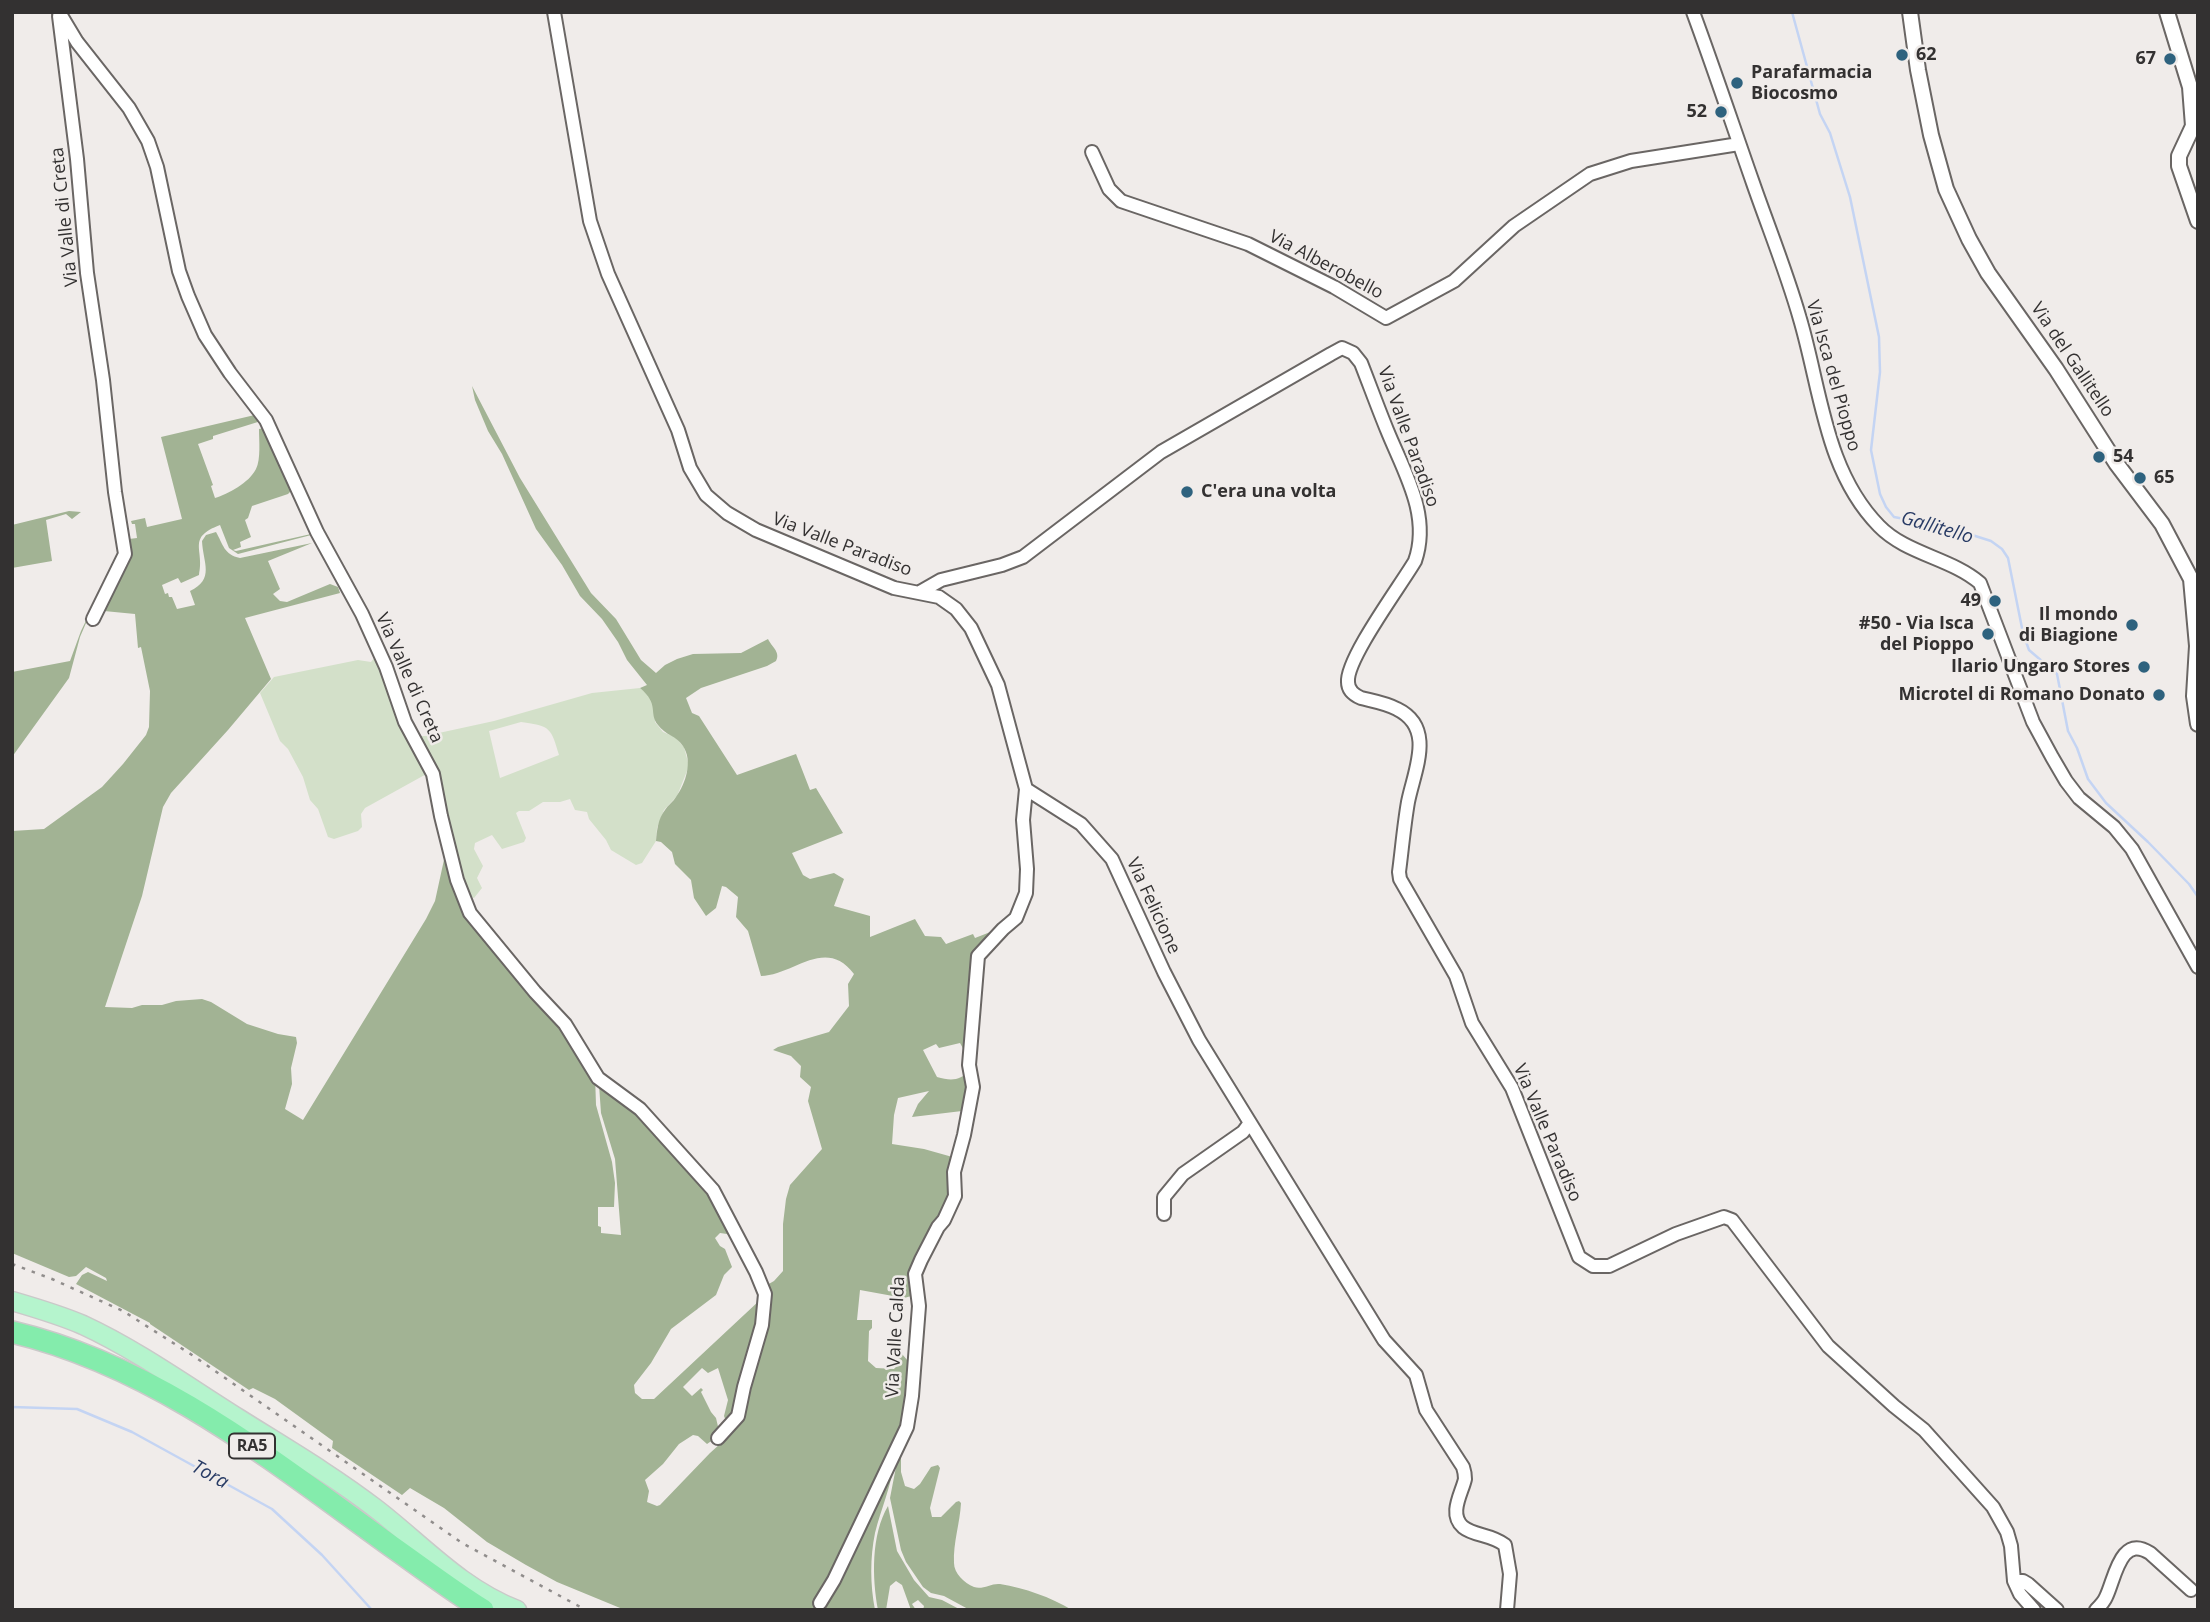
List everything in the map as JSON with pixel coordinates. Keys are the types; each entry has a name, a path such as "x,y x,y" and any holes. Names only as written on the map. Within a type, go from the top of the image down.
{"highway":[{"name":"RA5","path":"12,1332 92,1357 194,1408 264,1454 483,1610"},
{"name":"RA5","path":"12,1346 96,1372 196,1425 260,1466 457,1610"}],"main road":[{"path":"12,1301 83,1325 125,1348 360,1497 453,1573 490,1597 517,1610"}],"street":[{"name":"Via Valle di Creta","path":"93,619 125,554 87,273 77,159 59,12 77,42 129,108 148,141 157,167 179,271 188,296 205,335 266,420 307,512 372,635 405,722 433,774 457,880 470,913 565,1024 598,1079 639,1109 713,1190 756,1272 765,1294 762,1325 737,1416 718,1438"},
{"name":"Via Valle Paradiso","path":"554,12 590,221 608,274 678,430 690,468 706,495 727,513 757,530 894,587 920,592 941,579 1002,565 1023,557 1161,452 1342,348 1353,353 1362,363 1409,481 1417,504 1420,525 1415,561 1357,654 1349,674 1349,687 1356,696 1403,712 1418,730 1421,746 1408,801 1400,880 1456,976 1472,1023 1512,1088 1579,1257 1587,1265 1609,1266 1676,1234 1724,1217 1732,1220 1828,1346 1924,1430 1993,1507 2007,1532 2011,1546 2014,1581 2020,1594 2034,1610"},
{"name":"Via Isca del Pioppo","path":"1693,12 1800,320 1830,440 1843,474 1858,501 1880,528 1899,541 1969,574 1980,583 2033,722 2052,757 2079,798 2114,827 2132,849 2198,967"},
{"name":"Via del Gallitello","path":"1910,12 1917,70 1931,135 1946,189 1969,239 1988,273 2056,369 2116,463 2162,524 2194,578 2197,646 2194,696 2198,724"},
{"path":"2167,12 2190,87 2195,130 2179,156 2179,166 2198,221"},
{"name":"Via Alberobello","path":"1092,152 1109,190 1121,201 1248,244 1334,287 1386,317 1454,281 1514,226 1590,174 1631,161 1739,144"},
{"path":"920,592 939,597 956,609 971,628 998,685 1026,789"},
{"name":"Via Felicione","path":"1026,789 1081,824 1112,859 1199,1040 1384,1340 1416,1375 1426,1410 1463,1467 1465,1478 1457,1503 1457,1516 1462,1526 1495,1538 1505,1545 1510,1574 1507,1610"},
{"name":"Via Valle Calda","path":"820,1602 834,1580 907,1427 919,1306 915,1274 955,1196 954,1172 973,1087 970,1065 978,956 1016,918 1026,893 1023,820 1026,789"},
{"path":"1164,1214 1164,1196 1183,1174 1243,1132 1250,1124"},
{"path":"2096,1610 2106,1597 2118,1564 2126,1553 2133,1549 2150,1553 2191,1590"},
{"path":"2014,1581 2028,1584 2057,1610"}],"green space":[{"path":"472,386 520,478 591,593 616,619 641,660 656,673 665,665 693,654 741,653 768,639 775,649 776,661 767,666 701,688 686,698 692,713 699,716 737,775 796,754 810,790 816,788 843,833 792,853 803,875 810,879 834,873 844,879 834,906 870,916 870,937 915,919 925,936 941,937 946,944 973,934 975,938 998,929 982,952 970,1061 960,1043 939,1048 936,1044 923,1050 937,1077 955,1079 970,1070 962,1111 912,1117 929,1091 898,1098 892,1144 956,1158 951,1199 931,1239 915,1295 904,1298 860,1290 857,1320 872,1320 868,1361 876,1368 894,1369 898,1364 897,1348 913,1367 905,1415 895,1441 817,1610 625,1610 557,1582 487,1542 444,1508 410,1488 402,1495 332,1448 333,1441 275,1399 253,1388 249,1390 150,1323 76,1284 82,1275 88,1272 107,1281 106,1278 86,1267 76,1276 69,1277 12,1253 12,831 44,829 102,787 146,735 149,727 150,691 141,647 138,648 135,614 104,611 101,615 128,534 129,539 137,538 135,524 131,521 145,518 147,527 182,519 161,437 259,414 261,421 213,436 213,439 198,444 215,498 238,487 253,474 259,460 259,429 264,428 292,490 288,494 252,506 245,520 251,537 240,542 241,547 233,550 315,534 238,554 229,548 220,525 203,535 200,540 199,575 181,583 178,578 162,585 165,594 168,593 169,597 172,597 177,609 195,605 190,591 203,581 206,570 202,541 206,535 216,532 227,552 240,558 312,543 268,561 280,589 273,594 280,601 287,602 330,584 338,587 340,593 245,618 271,679 171,793 163,807 142,896 105,1007 132,1008 202,999 247,1024 296,1037 291,1068 292,1084 285,1109 303,1120 426,919 435,901 447,846 463,896 595,1075 596,1105 615,1183 614,1207 598,1207 598,1226 601,1227 601,1233 621,1235 615,1159 601,1113 599,1085 605,1081 710,1190 731,1238 720,1233 715,1238 725,1249 732,1267 724,1275 716,1295 671,1329 634,1385 635,1393 642,1399 654,1399 760,1300 765,1300 729,1429 724,1416 728,1400 718,1368 708,1373 702,1368 683,1387 692,1396 701,1388 703,1390 701,1392 716,1418 720,1435 707,1444 693,1435 679,1444 663,1464 645,1480 649,1491 647,1502 660,1505 738,1424 763,1344 767,1285 783,1271 783,1224 790,1185 822,1149 808,1101 811,1087 800,1077 801,1066 791,1056 773,1050 829,1032 849,1006 848,984 854,974 843,963 832,958 820,958 761,976 748,931 736,917 738,897 722,886 716,908 706,916 694,898 691,880 675,864 672,852 656,841 661,817 675,799 685,779 688,765 686,752 680,743 658,725 650,699 640,688 647,685 627,660 602,619 580,596 536,529 502,454 488,431"},
{"path":"69,511 81,512 72,519 66,514 46,520 52,561 12,568 12,525"},
{"path":"95,602 80,637 69,678 12,757 12,672 70,661 81,631"},
{"path":"375,657 430,772 365,808 361,814 362,827 358,831 334,839 328,837 318,809 310,800 303,777 288,749 280,741 260,693 274,677 358,660 371,662"},
{"path":"640,688 650,696 655,708 655,722 663,732 675,737 684,747 689,766 677,796 664,810 657,828 656,841 642,863 636,865 611,850 587,812 575,810 570,799 543,802 529,811 516,813 526,838 524,842 502,849 492,835 475,843 474,849 483,866 477,878 482,888 474,898 467,895 414,736 494,721 592,693","holes":["521,722 548,730 559,755 500,778 489,731"]},
{"path":"901,1441 901,1472 905,1486 914,1489 931,1467 938,1465 940,1468 930,1508 932,1517 941,1517 956,1502 961,1503 954,1563 963,1580 977,1588 1000,1584 1019,1588 1072,1610 968,1609 923,1587 901,1550 890,1498"},
{"path":"894,1463 873,1542 871,1581 875,1610 822,1610"},
{"path":"888,1506 897,1551 914,1580 929,1597 942,1600 961,1610 923,1610 924,1606 918,1600 912,1604 916,1610 911,1610 902,1585 896,1581 890,1586 886,1610 878,1610 874,1557 878,1530"}],"waterway":[{"name":"Gallitello","path":"1792,12 1820,114 1830,133 1850,197 1879,337 1880,372 1871,450 1880,494 1894,517 1947,527 1991,541 2002,549 2008,558 2029,650 2057,674 2068,731 2088,779 2106,803 2148,842 2198,897"},
{"name":"Tora","path":"12,1407 77,1409 132,1432 272,1509 322,1555 372,1610"}],"railway":[{"path":"12,1264 123,1311 192,1355 462,1543 586,1610"}],"place":[{"name":"62","path":"1902,55"},
{"name":"67","path":"2170,59"},
{"name":"Parafarmacia Biocosmo","path":"1737,83"},
{"name":"52","path":"1721,112"},
{"name":"54","path":"2099,457"},
{"name":"65","path":"2140,478"},
{"name":"C'era una volta","path":"1187,492"},
{"name":"49","path":"1995,601"},
{"name":"Il mondo di Biagione","path":"2132,625"},
{"name":"#50 - Via Isca del Pioppo","path":"1988,634"},
{"name":"Ilario Ungaro Stores","path":"2144,667"},
{"name":"Microtel di Romano Donato","path":"2159,695"}]}
